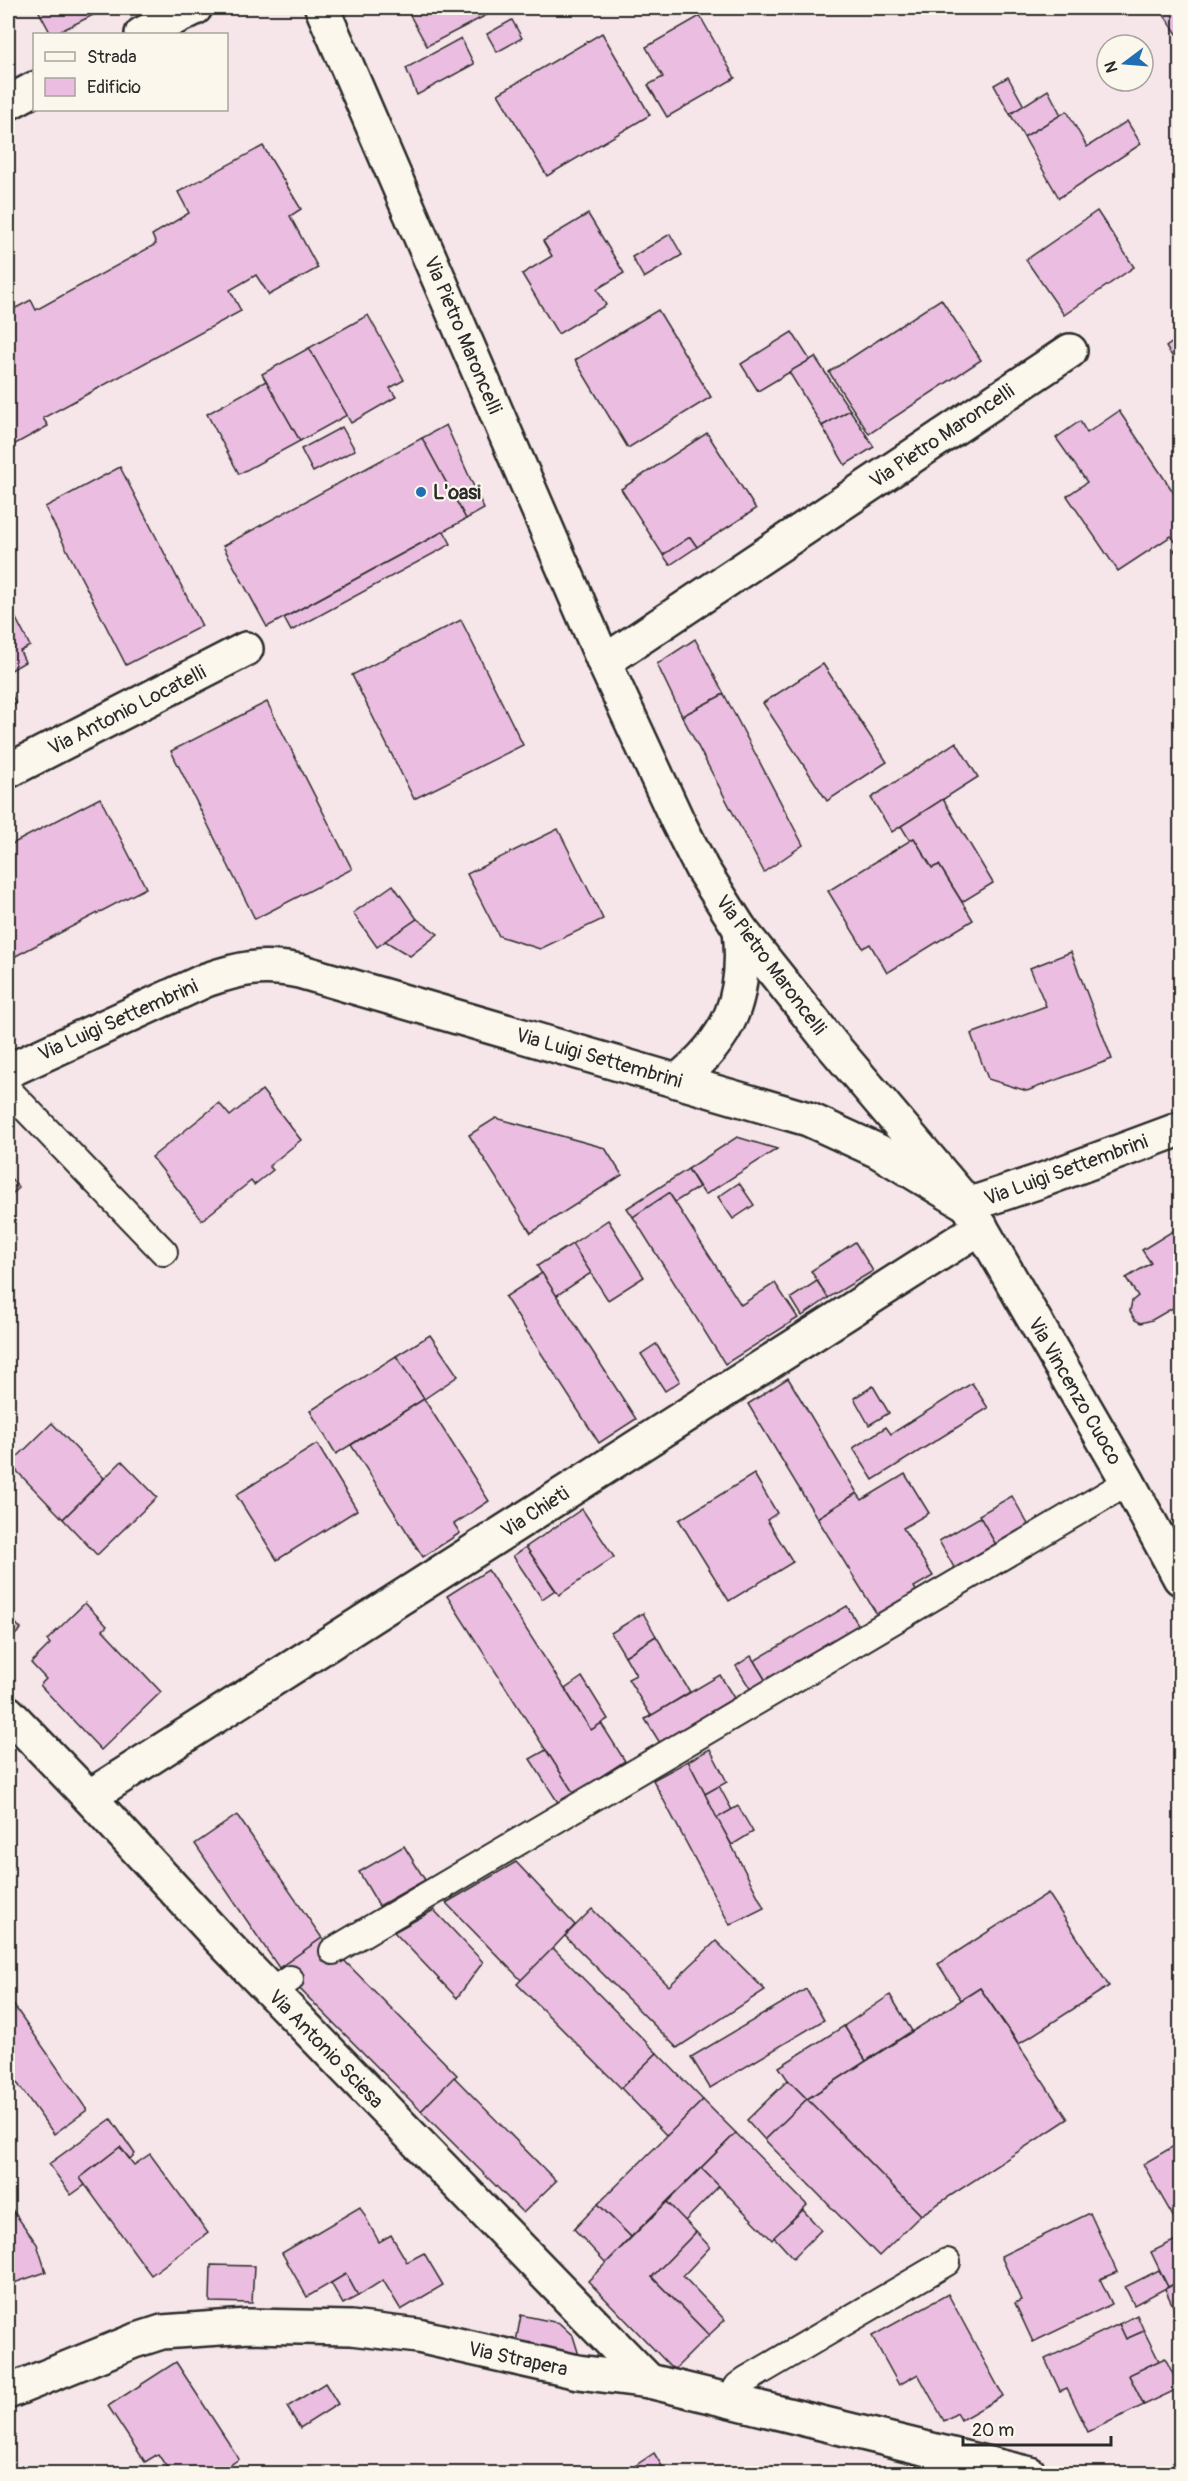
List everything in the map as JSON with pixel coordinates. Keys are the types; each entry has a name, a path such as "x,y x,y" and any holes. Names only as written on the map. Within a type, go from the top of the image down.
{"street":[{"path":"144,33 195,8"},
{"name":"Via Pietro Maroncelli","path":"322,8 604,662 686,838 713,888 740,929 834,1047 975,1216"},
{"path":"8,103 33,90"},
{"name":"Via Pietro Maroncelli","path":"604,662 1070,351"},
{"name":"Via Antonio Locatelli","path":"8,771 246,649"},
{"path":"677,1081 713,1045 737,1002 743,963 740,929"},
{"name":"Via Luigi Settembrini","path":"8,1071 206,980 235,970 257,966 299,971 807,1119 878,1151 975,1216 1051,1178 1180,1129"},
{"name":"Via Vincenzo Cuoco","path":"975,1216 1177,1565"},
{"name":"Via Chieti","path":"89,1797 975,1216"},
{"name":"Via Antonio Sciesa","path":"8,1713 89,1797 281,1985 649,2381"},
{"name":"Via Strapera","path":"8,2392 148,2336 182,2330 248,2326 318,2326 382,2331 418,2336 578,2372 649,2381 1030,2474"}],"lane":[{"path":"8,1090 164,1252"},
{"path":"333,1951 1128,1482"},
{"path":"728,2400 738,2386 746,2380 947,2262"}],"building":[{"path":"37,8 107,8 57,33 50,33"},
{"path":"406,8 500,8 427,46"},
{"path":"1159,8 1180,8 1180,38"},
{"path":"700,16 735,78 667,117 648,85 663,77 646,47"},
{"path":"512,20 522,38 497,52 487,34"},
{"path":"602,33 650,115 547,176 498,94"},
{"path":"461,38 474,64 417,95 406,68"},
{"path":"1008,77 1024,106 1010,114 994,85"},
{"path":"1048,90 1061,115 1024,137 1010,114"},
{"path":"1067,111 1087,147 1127,121 1141,144 1059,198 1024,137"},
{"path":"263,146 301,209 290,216 318,268 269,295 256,275 230,290 241,311 43,418 48,426 8,448 8,312 31,300 36,310 156,244 152,235 189,213 178,192"},
{"path":"1097,211 1134,267 1064,315 1026,260"},
{"path":"588,214 624,273 597,289 606,305 558,334 522,274 552,256 543,241"},
{"path":"670,234 682,255 644,278 632,257"},
{"path":"941,299 981,360 869,434 829,372"},
{"path":"658,310 711,397 628,448 575,360"},
{"path":"368,315 404,380 390,388 396,397 351,423 309,348"},
{"path":"792,332 810,360 758,391 741,364"},
{"path":"1180,337 1180,368 1166,347"},
{"path":"309,348 347,415 300,441 262,374"},
{"path":"815,357 850,410 822,426 789,372"},
{"path":"266,381 300,441 239,474 207,414"},
{"path":"850,410 874,447 845,465 822,426"},
{"path":"1119,411 1180,502 1180,546 1171,536 1118,571 1067,496 1087,482 1056,438 1080,421 1087,433"},
{"path":"446,425 484,509 466,519 422,438"},
{"path":"342,427 355,450 313,472 301,449"},
{"path":"707,433 756,509 697,547 690,537 663,555 621,489"},
{"path":"422,438 466,519 267,627 223,546"},
{"path":"120,467 202,626 126,665 45,507"},
{"path":"444,531 451,544 291,631 284,618"},
{"path":"690,537 697,547 670,565 663,555"},
{"path":"1180,546 1180,559 1174,550"},
{"path":"8,603 30,646 20,651 25,662 8,672"},
{"path":"461,620 523,745 414,799 352,675"},
{"path":"695,639 724,694 682,716 657,664"},
{"path":"823,664 887,762 827,801 763,703"},
{"path":"8,688 16,704 8,708"},
{"path":"724,694 803,845 764,872 682,716"},
{"path":"267,702 352,869 255,919 171,751"},
{"path":"956,742 978,777 892,832 871,798"},
{"path":"100,798 146,888 8,960 8,846"},
{"path":"943,799 993,883 962,902 939,865 932,868 914,838 910,841 901,826"},
{"path":"558,829 603,919 540,949 499,936 467,874"},
{"path":"914,838 932,868 939,865 973,920 887,973 870,944 863,948 828,891"},
{"path":"393,885 417,919 377,947 353,913"},
{"path":"417,919 438,934 410,956 385,941"},
{"path":"1071,952 1112,1059 1027,1091 988,1079 971,1034 1046,1006 1030,968"},
{"path":"262,1090 301,1140 269,1166 273,1170 254,1185 251,1181 202,1220 152,1157 219,1103 230,1116"},
{"path":"496,1118 605,1148 622,1175 531,1233 469,1135"},
{"path":"737,1137 777,1149 705,1195 688,1169"},
{"path":"688,1169 699,1187 675,1202 669,1193 633,1217 627,1208"},
{"path":"8,1175 19,1188 8,1198"},
{"path":"739,1183 754,1205 733,1219 718,1197"},
{"path":"669,1193 741,1305 775,1283 798,1318 725,1364 633,1217"},
{"path":"608,1220 644,1277 608,1300 572,1244"},
{"path":"1176,1229 1180,1236 1180,1315 1176,1306 1152,1320 1141,1323 1135,1320 1130,1311 1132,1301 1138,1296 1126,1278 1151,1263 1142,1250"},
{"path":"855,1242 873,1271 828,1298 811,1271"},
{"path":"572,1244 591,1273 556,1296 537,1266"},
{"path":"542,1273 636,1419 599,1443 505,1297"},
{"path":"817,1281 828,1298 802,1316 791,1298"},
{"path":"430,1335 458,1376 424,1399 396,1356"},
{"path":"656,1344 680,1381 665,1391 641,1354"},
{"path":"396,1356 424,1399 336,1454 310,1411"},
{"path":"788,1378 857,1493 817,1518 748,1404"},
{"path":"972,1383 988,1408 873,1480 853,1448 886,1427 891,1434"},
{"path":"873,1386 889,1413 869,1425 854,1398"},
{"path":"424,1399 489,1501 454,1524 460,1533 423,1557 351,1445"},
{"path":"52,1423 104,1478 63,1519 10,1464"},
{"path":"317,1444 357,1510 277,1560 236,1495"},
{"path":"122,1461 157,1497 97,1555 63,1519"},
{"path":"754,1474 777,1513 767,1520 793,1562 729,1601 679,1520"},
{"path":"905,1474 929,1513 903,1528 933,1576 914,1587 917,1592 878,1616 817,1518 857,1493 862,1500"},
{"path":"1012,1496 1029,1526 996,1545 979,1515"},
{"path":"582,1509 614,1557 559,1595 526,1547"},
{"path":"980,1517 996,1545 955,1569 939,1541"},
{"path":"526,1547 555,1590 542,1599 513,1556"},
{"path":"488,1570 591,1730 601,1723 625,1761 574,1794 447,1596"},
{"path":"85,1603 107,1626 103,1630 161,1692 101,1750 40,1685 46,1679 31,1663 50,1644 47,1640"},
{"path":"847,1606 859,1626 766,1681 754,1661"},
{"path":"643,1613 656,1636 625,1656 611,1633"},
{"path":"8,1615 21,1629 8,1642"},
{"path":"656,1636 690,1692 651,1716 628,1679 636,1675 625,1656"},
{"path":"751,1656 766,1681 751,1690 736,1666"},
{"path":"720,1675 734,1698 660,1743 645,1719"},
{"path":"582,1677 608,1719 591,1730 565,1689"},
{"path":"710,1749 727,1782 705,1794 688,1761"},
{"path":"546,1750 574,1794 559,1804 530,1759"},
{"path":"688,1761 764,1908 730,1925 653,1780"},
{"path":"719,1786 732,1810 717,1818 705,1794"},
{"path":"738,1806 753,1832 732,1845 717,1818"},
{"path":"237,1815 322,1938 279,1968 195,1844"},
{"path":"404,1846 425,1880 379,1906 359,1872"},
{"path":"516,1862 575,1925 522,1981 446,1903"},
{"path":"1048,1893 1109,1986 1019,2044 980,1988 961,2000 938,1964"},
{"path":"592,1909 669,1986 716,1941 765,1990 677,2048 565,1936"},
{"path":"434,1910 483,1962 457,1998 394,1932"},
{"path":"322,1938 457,2075 421,2111 279,1968"},
{"path":"553,1948 657,2053 621,2088 517,1984"},
{"path":"980,1988 1068,2119 921,2215 807,2099"},
{"path":"806,1989 824,2020 710,2088 691,2057"},
{"path":"890,1995 912,2031 866,2061 844,2026"},
{"path":"8,1997 87,2110 54,2134 15,2080 8,2085"},
{"path":"844,2026 866,2061 807,2099 779,2067"},
{"path":"657,2053 703,2100 667,2136 621,2088"},
{"path":"454,2077 556,2181 523,2213 421,2111"},
{"path":"788,2080 807,2099 765,2140 747,2120"},
{"path":"807,2099 921,2215 879,2256 765,2140"},
{"path":"703,2100 736,2133 631,2237 598,2204"},
{"path":"111,2119 135,2154 130,2159 120,2147 80,2178 85,2185 71,2195 49,2164"},
{"path":"736,2133 807,2205 772,2240 701,2168"},
{"path":"1179,2143 1180,2215 1174,2218 1143,2164"},
{"path":"120,2147 134,2165 150,2154 208,2233 151,2275 80,2178"},
{"path":"701,2168 719,2186 685,2221 667,2202"},
{"path":"667,2202 696,2232 652,2277 709,2335 674,2370 588,2281"},
{"path":"8,2204 37,2244 46,2272 8,2285"},
{"path":"598,2204 631,2237 606,2263 574,2229"},
{"path":"360,2207 379,2242 391,2235 407,2262 424,2253 443,2285 401,2310 383,2280 358,2296 346,2274 307,2297 282,2253"},
{"path":"803,2210 821,2230 793,2258 774,2237"},
{"path":"1090,2213 1117,2272 1100,2279 1112,2304 1033,2342 1015,2303 1021,2300 1001,2256"},
{"path":"696,2232 710,2247 683,2276 725,2320 709,2335 652,2277"},
{"path":"1180,2238 1180,2281 1168,2287 1151,2252"},
{"path":"211,2265 254,2266 252,2303 210,2302"},
{"path":"1159,2270 1168,2287 1134,2305 1125,2287"},
{"path":"346,2274 358,2296 343,2304 331,2283"},
{"path":"1180,2281 1180,2321 1165,2289"},
{"path":"948,2294 1003,2396 961,2420 957,2413 944,2421 918,2374 899,2385 872,2336"},
{"path":"521,2315 559,2323 573,2336 578,2352 577,2359 515,2347"},
{"path":"1137,2315 1144,2331 1126,2339 1119,2324"},
{"path":"1119,2324 1126,2339 1144,2331 1159,2361 1129,2375 1144,2405 1088,2432 1067,2388 1060,2391 1045,2359"},
{"path":"1165,2358 1180,2388 1144,2405 1129,2375"},
{"path":"176,2362 239,2459 217,2474 171,2474 158,2454 145,2462 108,2406"},
{"path":"325,2383 338,2404 300,2428 287,2407"},
{"path":"654,2453 665,2471 661,2474 623,2474"}],"place":[{"name":"L'oasi","path":"421,492"}]}
